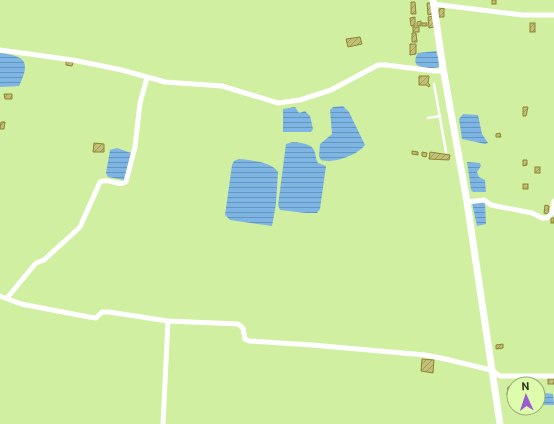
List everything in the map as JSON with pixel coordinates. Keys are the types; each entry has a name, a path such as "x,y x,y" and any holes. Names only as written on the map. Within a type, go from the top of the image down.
{"main road":[{"path":"433,2 443,68 467,202 500,424"}],"street":[{"path":"433,2 496,12 554,15"},
{"path":"0,50 73,60 165,82 222,86 278,103 300,100 331,90 378,65 434,71 440,71 443,68"},
{"path":"7,298 36,263 44,260 80,227 100,182 105,180 122,184 126,182 135,147 140,103 147,78"},
{"path":"467,202 484,200 490,205 532,213 542,218 547,218 552,213 554,201"},
{"path":"0,296 21,304 96,318 102,312 109,312 168,321 238,324 243,328 245,339 249,341 312,345 441,358 491,370 497,375 503,376 554,376"},
{"path":"163,424 168,321"}],"lane":[{"path":"434,84 446,152"},
{"path":"428,118 440,116"}],"water":[{"path":"436,51 439,59 439,67 425,68 417,65 416,58 418,53"},
{"path":"0,53 15,56 23,61 25,71 19,86 0,87"},
{"path":"343,106 349,112 365,145 362,149 345,158 332,161 321,160 319,156 320,144 332,134 330,110 333,107"},
{"path":"295,107 299,113 305,111 310,116 313,129 311,132 283,132 283,109"},
{"path":"463,114 478,115 482,134 488,143 485,144 462,139 459,119"},
{"path":"293,142 306,144 312,147 318,163 326,166 320,209 317,213 280,210 278,205 286,144"},
{"path":"117,148 131,153 124,180 108,177 106,173 110,150"},
{"path":"239,159 265,164 278,172 276,204 272,226 230,220 225,215 232,165 234,161"},
{"path":"467,162 480,163 481,166 477,172 479,177 485,180 486,192 473,192 471,190"},
{"path":"485,202 486,224 477,226 472,203"},
{"path":"546,393 553,394 554,405 546,405"}],"building":[{"path":"492,0 496,0 496,4 492,4"},
{"path":"411,2 415,2 416,14 411,14"},
{"path":"427,3 431,3 432,14 428,15"},
{"path":"444,8 444,17 439,17 439,9"},
{"path":"433,16 434,27 429,28 428,17"},
{"path":"415,17 415,26 411,26 410,18"},
{"path":"421,21 421,26 417,26 417,22"},
{"path":"422,23 427,23 427,26 422,26"},
{"path":"530,23 535,23 535,32 530,32"},
{"path":"413,27 419,27 419,32 413,32"},
{"path":"412,33 416,33 417,42 412,42"},
{"path":"360,37 362,44 348,47 346,39"},
{"path":"410,44 416,44 416,54 410,55"},
{"path":"66,61 73,62 72,66 66,65"},
{"path":"419,76 429,76 429,87 426,85 419,85"},
{"path":"4,94 12,94 12,99 5,99"},
{"path":"523,107 528,107 526,116 523,116"},
{"path":"1,122 5,122 4,129 0,129"},
{"path":"500,133 501,137 496,137 496,134"},
{"path":"94,143 104,144 104,152 93,152"},
{"path":"412,151 418,152 418,155 412,154"},
{"path":"422,152 427,153 426,157 422,156"},
{"path":"430,152 450,155 449,160 429,159"},
{"path":"523,160 527,160 527,165 523,166"},
{"path":"535,167 540,167 540,173 535,173"},
{"path":"523,184 528,184 528,189 523,189"},
{"path":"545,205 549,206 548,214 544,213"},
{"path":"551,218 554,218 554,223 551,223"},
{"path":"503,344 503,348 496,349 496,345"},
{"path":"422,359 434,360 433,373 421,371"},
{"path":"548,379 554,379 554,384 548,384"}]}
